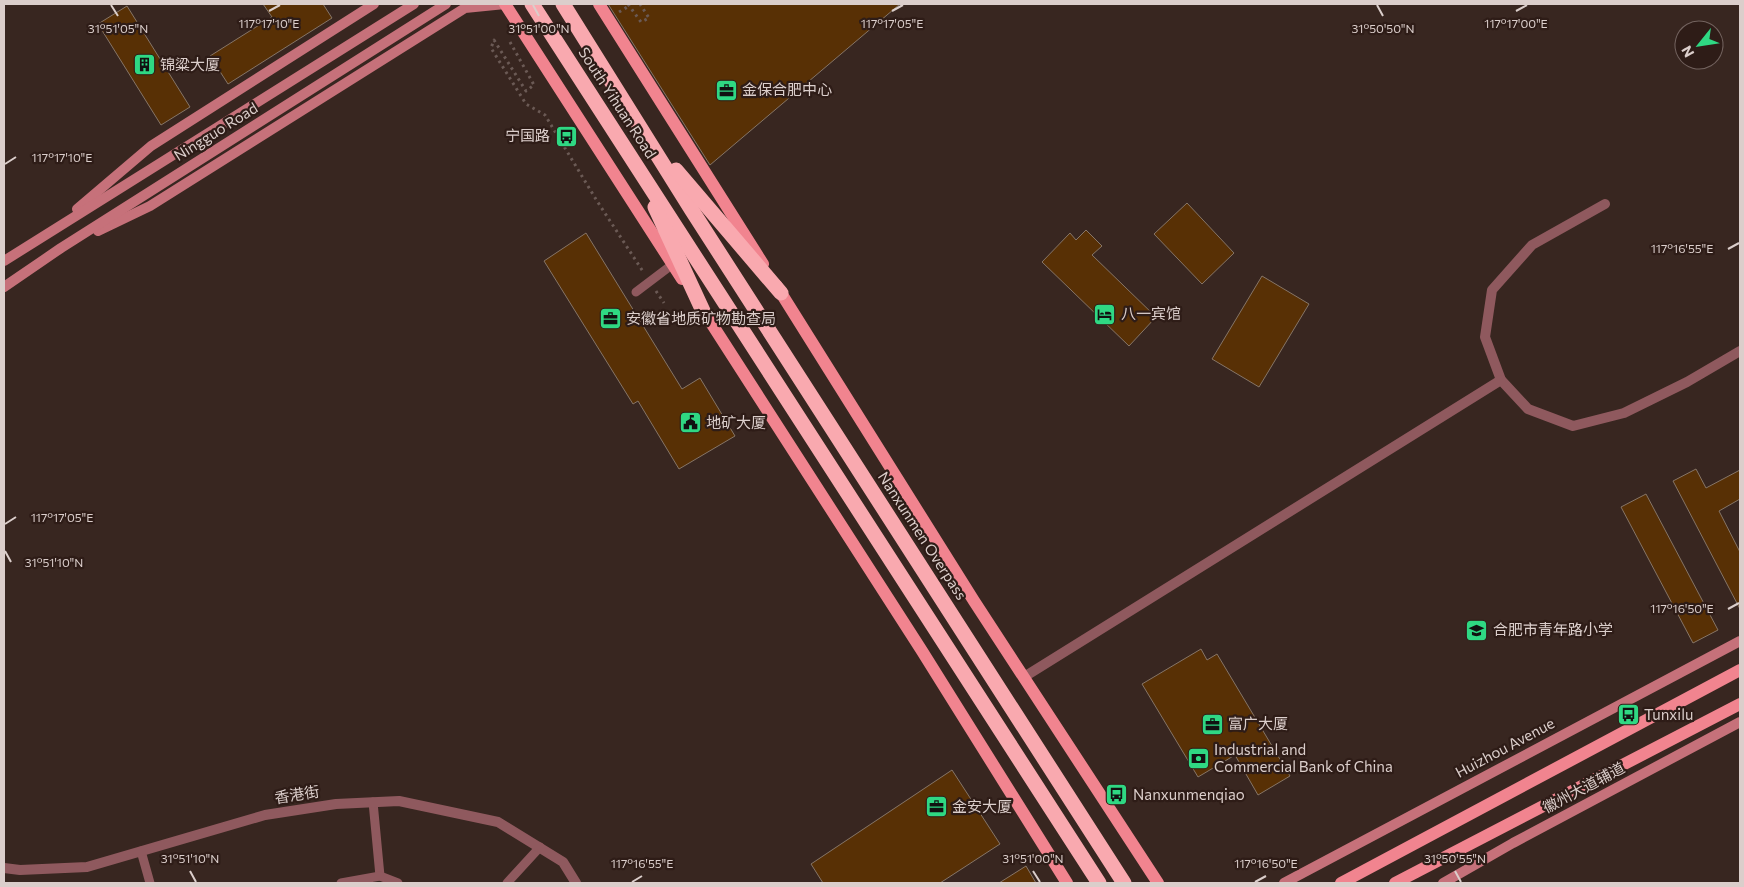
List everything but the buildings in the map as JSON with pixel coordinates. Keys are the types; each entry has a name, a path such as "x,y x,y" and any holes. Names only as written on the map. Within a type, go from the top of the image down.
{"highway":[{"name":"South Yihuan Road","path":"532,4 1099,883"},
{"name":"South Yihuan Road","path":"563,4 691,209"},
{"path":"642,130 781,293"},
{"path":"634,160 703,311"},
{"name":"Nanxunmen Overpass","path":"691,209 1124,883"}],"main road":[{"path":"50,232 151,146 374,4"},
{"name":"Ningguo Road","path":"4,261 414,4"},
{"name":"Ningguo Road","path":"4,287 60,248 446,4"},
{"path":"60,248 150,206 465,8 505,4 917,643 1067,883"},
{"path":"600,4 1024,677 1158,883"},
{"name":"Huizhou Avenue","path":"1284,883 1740,640"},
{"path":"1341,883 1740,670"},
{"path":"1395,883 1740,704"},
{"name":"徽州大道辅道","path":"1443,883 1522,838 1740,722"}],"street":[{"path":"1605,204 1532,246 1492,290 1485,336 1501,380 1528,409 1573,426 1624,413 1686,382 1740,351"},
{"path":"1024,677 1501,380"},
{"name":"香港街","path":"4,868 20,870 87,867 264,815 336,804 399,801 498,822 563,862 576,883"}],"lane":[{"path":"636,292 672,264"},
{"path":"373,802 380,876"},
{"path":"507,883 540,848"},
{"path":"141,851 150,883"},
{"path":"341,883 380,876 398,883"}],"path":[{"path":"629,5 641,22 649,18 640,4"},
{"path":"510,42 534,85 526,91 494,40 490,48 526,104 546,115 597,202 634,256"}],"place":[{"name":"锦粱大厦","path":"144,65"},
{"name":"金保合肥中心","path":"726,90"},
{"name":"宁国路","path":"566,136"},
{"name":"八一宾馆","path":"1105,314"},
{"name":"安徽省地质矿物勘查局","path":"610,319"},
{"name":"地矿大厦","path":"690,423"},
{"name":"合肥市青年路小学","path":"1477,630"},
{"name":"Tunxilu","path":"1628,715"},
{"name":"富广大厦","path":"1212,724"},
{"name":"Industrial and Commercial Bank of China","path":"1198,759"},
{"name":"Nanxunmenqiao","path":"1117,795"},
{"name":"金安大厦","path":"936,807"}]}
